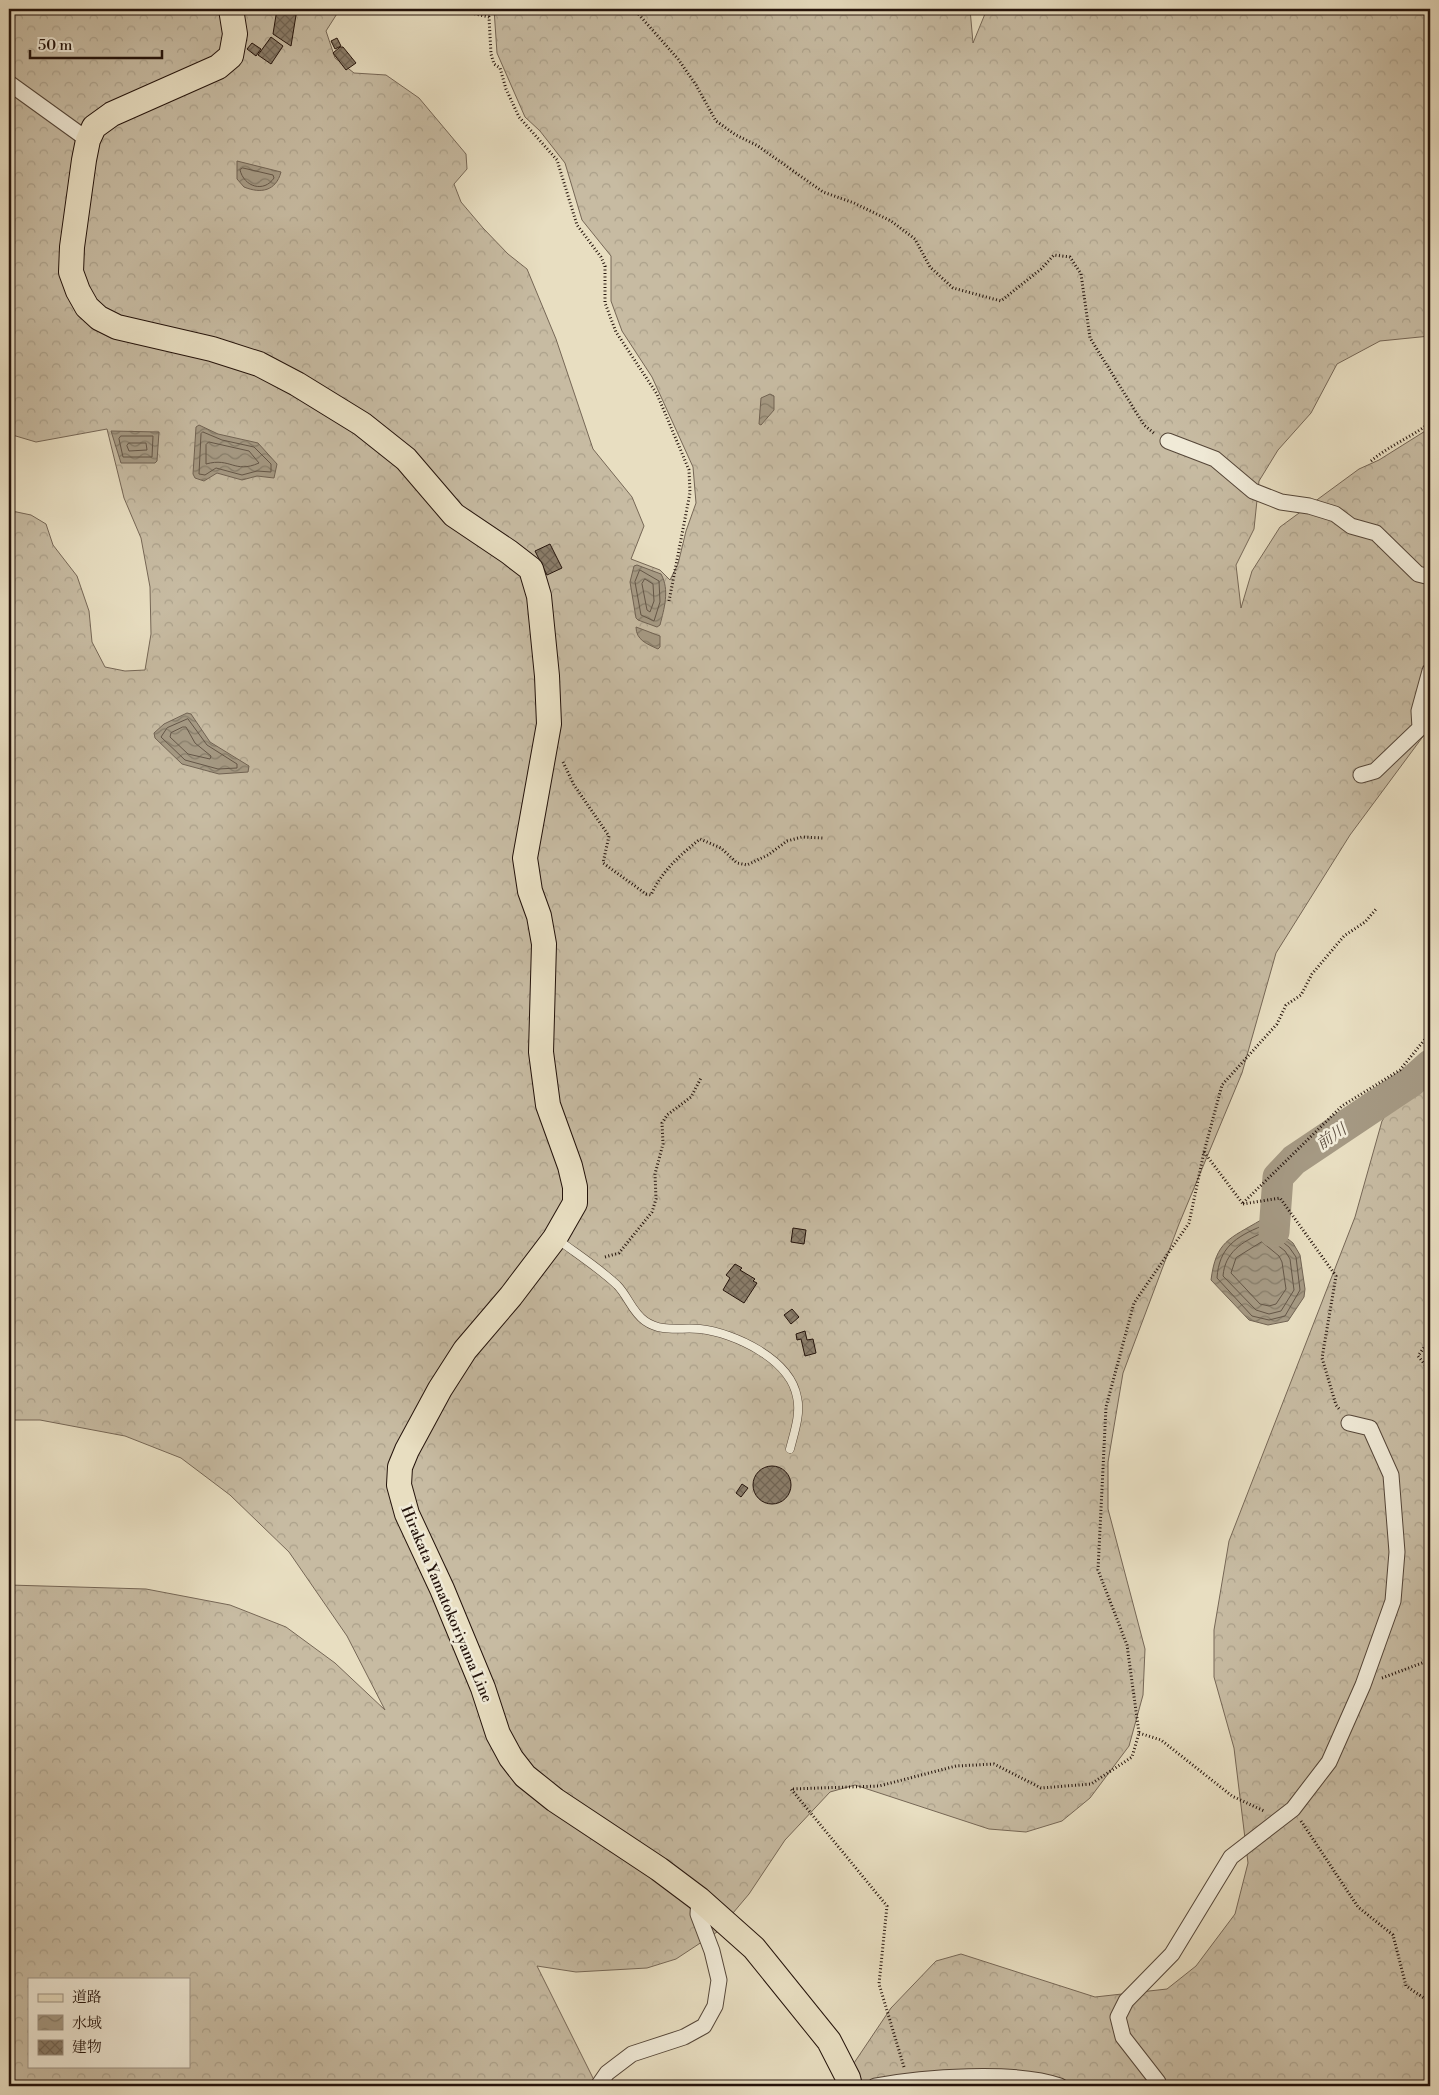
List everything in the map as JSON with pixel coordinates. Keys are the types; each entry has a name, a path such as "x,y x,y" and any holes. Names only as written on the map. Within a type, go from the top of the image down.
{"main road":[{"name":"Hirakata Yamatokoriyama Line","path":"230,9 235,34 231,56 218,67 112,114 94,127 88,140 72,247 71,272 78,291 88,307 99,318 117,327 212,349 259,364 298,384 386,441 406,459 454,515 531,569 535,579 547,676 549,724 525,858 530,891 539,916 544,944 541,1052 548,1105 575,1187 575,1203 555,1238 511,1296 465,1350 440,1389 407,1450 400,1467 399,1485 407,1514 442,1589 483,1688 498,1734 511,1758 525,1776 554,1800 659,1868 699,1899 754,1948 829,2041 848,2078 850,2086"}],"street":[{"path":"9,83 88,140"},
{"path":"1168,441 1215,459 1253,490 1281,502 1309,506 1335,514 1351,526 1376,533 1418,574 1430,577"},
{"path":"1361,775 1374,771 1420,728 1419,711 1430,671"},
{"path":"1158,2086 1158,2082 1123,2036 1118,2017 1126,2001 1172,1954 1232,1857 1293,1809 1328,1762 1363,1685 1394,1602 1397,1552 1391,1475 1370,1428 1349,1423"},
{"path":"598,2086 607,2074 632,2054 684,2037 704,2026 711,2012 720,1980 712,1951 698,1914 699,1899"},
{"path":"875,2086 908,2080 1014,2077 1060,2086"}],"lane":[{"path":"555,1238 619,1287 630,1306 645,1322 670,1330 700,1329 717,1333 767,1354 789,1378 797,1397 798,1418 790,1450"}],"path":[{"path":"454,9 489,18 491,54 494,64 500,68 506,89 520,117 557,160 577,226 601,257 605,266 605,303 616,332 657,394 689,470 690,493 669,601"},
{"path":"634,9 678,59 716,120 736,135 766,150 823,192 854,203 891,221 915,238 930,267 953,288 1001,301 1041,269 1054,255 1070,257 1081,274 1090,338 1144,424 1152,433 1168,441"},
{"path":"1371,461 1387,448 1414,435 1430,423"},
{"path":"561,758 574,784 609,836 603,863 651,895 662,876 676,858 700,839 721,848 737,863 746,865 768,855 787,842 802,837 823,838"},
{"path":"908,2080 879,1984 887,1906 791,1789 879,1786 956,1766 994,1764 1041,1788 1091,1784 1132,1757 1139,1733 1127,1645 1098,1570 1106,1407 1134,1303 1189,1223 1204,1152 1222,1085 1278,1024 1286,1006 1301,995 1312,974 1344,936 1365,922 1377,908"},
{"path":"1243,1204 1342,1106 1400,1070 1430,1033"},
{"path":"600,1254 607,1258 619,1253 652,1212 656,1198 655,1174 663,1144 662,1123 667,1115 691,1097 700,1078"},
{"path":"1204,1152 1243,1204"},
{"path":"1243,1204 1280,1198 1336,1276 1322,1358 1336,1405 1349,1423"},
{"path":"1430,1339 1418,1356 1430,1371"},
{"path":"1363,1685 1430,1660"},
{"path":"1139,1733 1161,1740 1232,1796 1280,1819"},
{"path":"1293,1809 1358,1907 1393,1935 1406,1986 1430,2002"}],"green space":[{"path":"9,9 340,9 326,31 335,58 354,73 386,75 419,98 466,154 467,169 454,184 461,202 508,254 527,269 556,339 593,449 632,497 644,526 631,559 660,570 670,580 678,564 686,531 696,503 693,467 652,377 622,331 611,301 611,256 582,220 565,163 540,131 525,117 497,53 494,9 970,9 973,43 987,9 1430,9 1430,336 1380,341 1337,364 1311,413 1278,450 1259,481 1254,529 1236,565 1241,608 1252,571 1280,527 1359,469 1379,460 1430,428 1430,727 1350,835 1276,953 1242,1073 1179,1224 1123,1373 1108,1462 1108,1509 1145,1649 1143,1695 1129,1746 1090,1798 1062,1821 1026,1832 989,1829 855,1785 830,1792 785,1840 749,1894 717,1932 676,1959 647,1968 576,1972 537,1966 597,2086 9,2086 9,1585 146,1589 230,1605 286,1627 335,1663 385,1710 347,1636 289,1552 230,1495 181,1458 125,1436 40,1420 9,1420 9,514 12,511 31,515 46,524 53,545 77,576 89,611 92,642 105,667 125,671 145,670 151,634 150,587 141,538 124,498 107,429 36,442 9,434"},
{"path":"1430,1044 1430,2086 834,2086 854,2063 891,2008 936,1961 961,1954 1095,1997 1167,1989 1196,1966 1235,1914 1248,1863 1234,1748 1214,1677 1214,1630 1229,1541 1355,1217 1382,1121"}],"water":[{"path":"237,161 281,172 272,187 262,190 250,189 244,187 237,179"},
{"path":"770,394 774,396 774,410 761,425 759,424 761,398"},
{"path":"199,425 218,434 258,443 277,464 274,478 257,476 242,480 217,473 204,481 195,478 193,474 196,427"},
{"path":"111,431 159,432 157,461 155,463 121,463"},
{"path":"637,565 661,574 664,580 666,593 660,625 657,627 636,618 630,582 634,566"},
{"path":"636,627 660,636 660,647 658,649 643,641 636,631"},
{"path":"187,713 191,714 210,742 249,766 248,772 219,774 182,764 155,738 154,733 164,724"},
{"path":"1261,1220 1268,1223 1293,1243 1300,1255 1305,1289 1304,1297 1288,1321 1268,1325 1249,1320 1211,1280 1216,1257 1226,1242"}],"building":[{"path":"277,9 297,9 291,46 273,34"},
{"path":"271,37 283,46 271,64 258,55"},
{"path":"337,38 341,46 335,49 331,41"},
{"path":"252,43 261,49 256,56 247,49"},
{"path":"340,47 343,47 356,63 346,70 333,53"},
{"path":"550,544 562,568 547,575 535,551"},
{"path":"793,1228 806,1230 804,1244 791,1242"},
{"path":"735,1264 742,1268 740,1270 755,1279 753,1281 757,1283 744,1303 723,1290 730,1278 726,1275"},
{"path":"792,1309 799,1317 791,1324 784,1315"},
{"path":"805,1331 807,1340 813,1339 816,1353 805,1356 801,1339 797,1340 796,1334"},
{"path":"772,1466 785,1472 791,1485 785,1498 772,1504 759,1498 753,1485 759,1472"},
{"path":"742,1484 748,1488 741,1497 736,1493"}],"waterway":[{"name":"前川","path":"1274,1232 1278,1177 1294,1160 1412,1081 1430,1065"}]}
